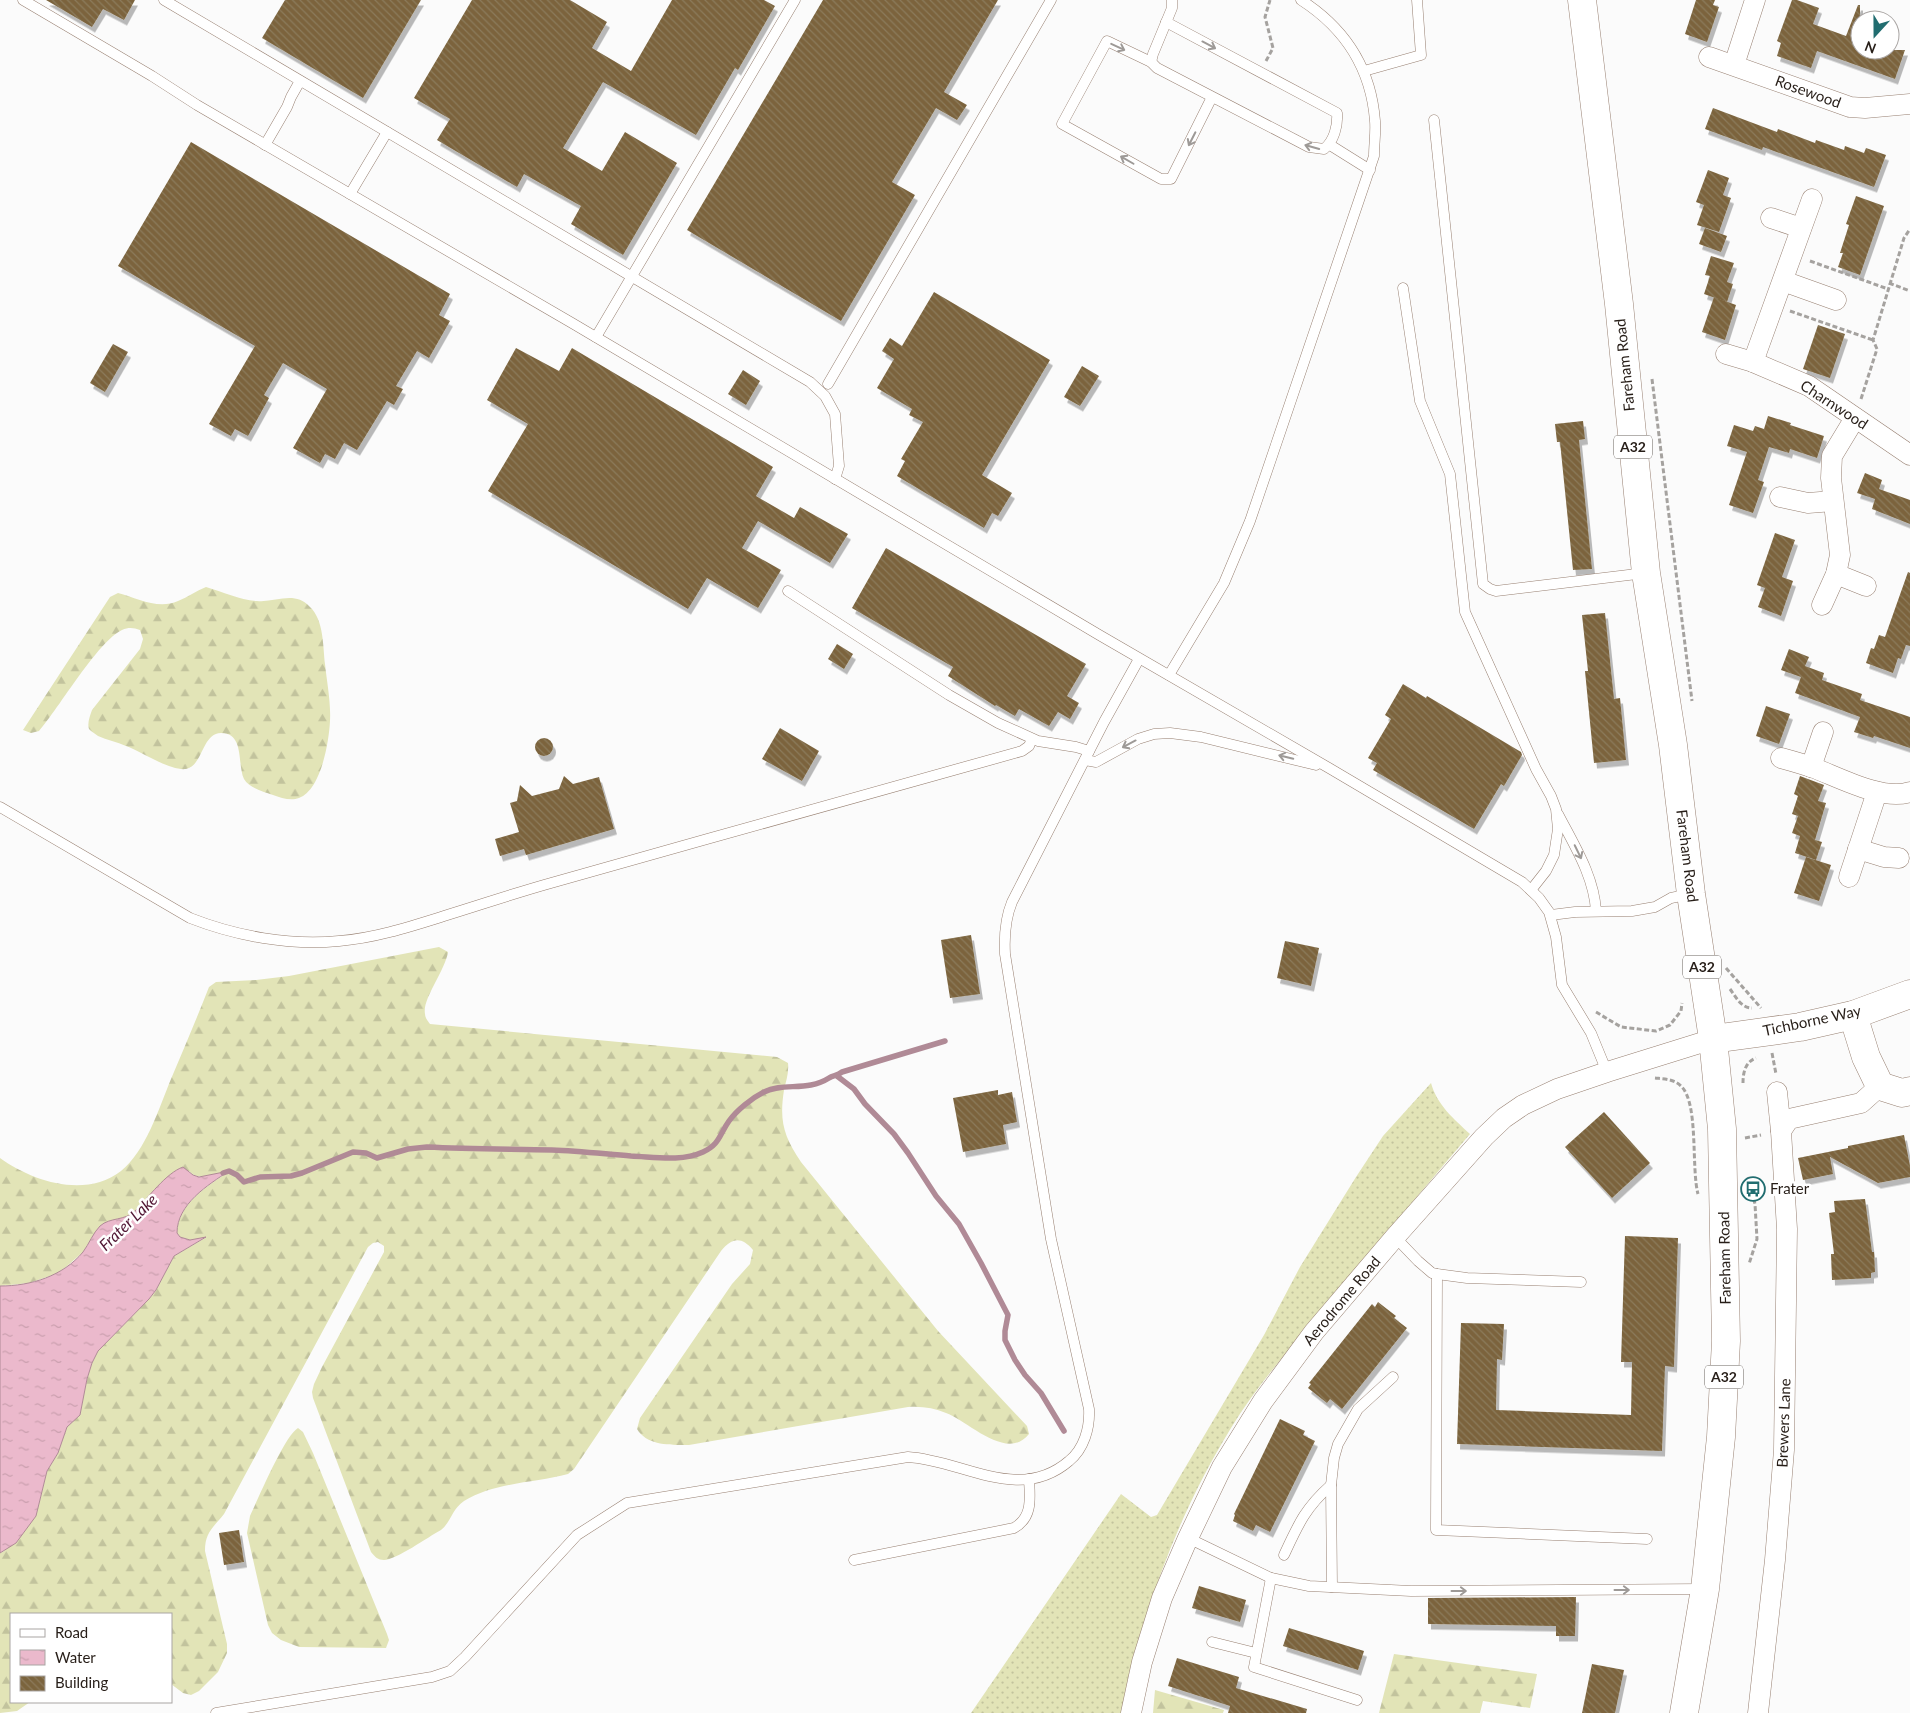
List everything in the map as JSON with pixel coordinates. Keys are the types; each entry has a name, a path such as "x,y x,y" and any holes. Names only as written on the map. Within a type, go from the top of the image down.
{"main road":[{"name":"Fareham Road","path":"1582,0 1619,304 1646,573 1673,745 1713,1039 1722,1128 1726,1341 1721,1437 1705,1590 1684,1713"},
{"name":"Tichborne Way","path":"1713,1039 1800,1027 1853,1015 1910,994"},
{"path":"1853,1015 1866,1057 1880,1086 1902,1092 1910,1091"}],"street":[{"path":"1734,65 1755,0"},
{"name":"Rosewood","path":"1709,57 1850,106 1865,108 1910,104"},
{"path":"1754,362 1812,199"},
{"path":"1771,218 1801,228"},
{"path":"1783,280 1836,300"},
{"name":"Charnwood","path":"1726,354 1754,362 1809,386 1910,455"},
{"path":"1822,605 1836,574 1840,556 1831,478 1832,456 1855,418"},
{"path":"1780,497 1808,503 1833,500"},
{"path":"1836,574 1866,586"},
{"path":"1811,767 1822,732"},
{"path":"1781,758 1878,792 1892,794 1910,792"},
{"path":"1849,877 1878,792"},
{"path":"1858,849 1884,857 1900,858"},
{"name":"Aerodrome Road","path":"1132,1713 1142,1662 1162,1598 1188,1538 1222,1468 1263,1401 1314,1332 1395,1237 1469,1153 1504,1118 1535,1098 1607,1072 1713,1039"},
{"path":"1781,1131 1790,1119 1861,1103 1880,1086"},
{"name":"Brewers Lane","path":"1758,1713 1775,1560 1784,1450 1787,1229 1777,1092"}],"lane":[{"path":"23,0 265,145 596,337 1139,659 1333,770 1514,877 1539,898 1550,915 1558,947 1561,982 1593,1038 1607,1072"},
{"path":"164,0 802,376 817,388 830,403 834,414 839,466 835,479"},
{"path":"596,337 794,0"},
{"path":"828,384 1051,0"},
{"path":"1151,62 1172,8 1172,0"},
{"path":"1169,675 1224,583 1247,529 1374,156 1376,123 1372,95 1364,71 1349,43 1334,26 1318,11 1301,0"},
{"path":"1364,71 1421,55 1416,0"},
{"path":"1166,22 1337,113 1336,130 1330,145 1324,149 1309,147 1157,68 1151,62 1107,42 1062,124 1161,179 1171,179 1212,97"},
{"path":"265,145 300,81"},
{"path":"1434,120 1483,584 1490,589 1496,590 1646,573"},
{"path":"350,194 387,132"},
{"path":"1330,145 1370,170"},
{"path":"1403,288 1420,401 1450,474 1465,612 1536,770 1551,796 1588,875 1596,911"},
{"path":"788,591 949,695 998,723 1043,743 1076,747 1096,762 1126,744 1149,735 1177,733 1280,755 1333,770"},
{"path":"216,1713 432,1678 450,1671 577,1535 627,1503 908,1457 921,1458 992,1477 1011,1480 1029,1479 1053,1472 1072,1459 1085,1436 1089,1422 1089,1410 1051,1239 1006,961 1004,932 1006,917 1012,902 1139,659"},
{"path":"0,807 190,918 221,928 263,937 292,941 336,942 402,929 538,887 1022,751 1029,746 1032,739"},
{"path":"1531,890 1546,871 1554,855 1558,830 1556,809"},
{"path":"1550,915 1567,912 1632,911 1655,907 1671,898 1692,894"},
{"path":"1395,1237 1432,1273 1467,1278 1582,1282"},
{"path":"1437,1274 1436,1530 1646,1539"},
{"path":"1332,1587 1331,1486 1334,1458 1338,1444 1358,1409 1393,1377"},
{"path":"854,1560 1014,1528 1022,1522 1030,1507 1029,1479"},
{"path":"1284,1555 1299,1522 1314,1500 1331,1486"},
{"path":"1188,1538 1271,1578 1309,1586 1411,1591 1705,1590"},
{"path":"1271,1578 1254,1667 1357,1700"},
{"path":"1212,1642 1256,1653"}],"path":[{"path":"1260,72 1273,48 1265,17 1270,0"},
{"path":"1872,340 1904,238 1910,229"},
{"path":"1792,255 1888,289"},
{"path":"1890,284 1910,291"},
{"path":"1774,306 1872,340 1877,349 1855,418"},
{"path":"1652,379 1692,705"},
{"path":"1726,976 1726,967 1762,1009 1748,1008 1739,1002 1727,985"},
{"path":"1576,1008 1594,1011 1621,1028 1656,1031"},
{"path":"1670,1080 1681,1086 1690,1102 1696,1187 1700,1202"}],"green space":[{"path":"206,587 251,600 298,599 315,612 323,642 330,721 326,752 318,776 307,793 296,799 286,799 249,785 242,773 237,744 229,734 215,734 210,738 192,767 179,769 98,736 89,729 92,710 140,649 143,639 140,630 136,629 122,630 102,647 39,731 31,733 23,730 110,597 118,593 155,604 163,604 178,601"},
{"path":"439,947 448,952 425,1008 426,1017 430,1024 777,1057 788,1063 782,1111 784,1128 790,1144 801,1162 938,1331 1027,1426 1029,1434 1020,1441 1010,1444 999,1442 946,1413 928,1408 908,1407 689,1445 653,1442 647,1439 637,1429 640,1418 732,1284 750,1264 753,1250 749,1245 737,1240 729,1243 721,1251 574,1469 568,1474 502,1486 476,1495 460,1504 441,1530 396,1556 384,1560 380,1559 371,1552 312,1392 322,1367 384,1252 384,1246 378,1242 373,1243 368,1247 224,1514 206,1539 205,1551 227,1644 227,1653 218,1672 199,1691 191,1695 183,1693 172,1685 172,1613 10,1613 10,1703 29,1703 17,1711 0,1713 0,1553 36,1516 47,1471 58,1453 67,1427 80,1414 87,1379 98,1351 149,1299 156,1290 174,1256 205,1238 190,1240 180,1237 177,1233 178,1223 182,1213 195,1197 228,1172 197,1176 189,1171 169,1177 129,1217 101,1225 83,1252 56,1274 29,1283 0,1286 0,1158 27,1174 59,1184 91,1184 107,1179 121,1171 145,1141 209,987 216,982 289,976"},
{"path":"1431,1083 1442,1105 1470,1134 1280,1360 1231,1428 1194,1495 1164,1566 1140,1638 1122,1713 971,1713 1121,1494 1151,1517 1157,1515 1264,1335 1300,1267 1356,1177 1383,1136"},
{"path":"298,1428 303,1432 313,1453 387,1634 389,1640 386,1648 299,1647 281,1640 272,1633 268,1625 247,1533 250,1516 272,1468 286,1442"},
{"path":"1394,1654 1537,1674 1530,1708 1483,1701 1480,1713 1379,1713"},
{"path":"1155,1690 1224,1710 1223,1713 1153,1713"}],"water":[{"name":"Frater Lake","path":"183,1167 199,1177 229,1171 195,1196 182,1213 178,1223 177,1233 180,1237 190,1240 206,1237 174,1256 156,1290 149,1299 98,1351 87,1379 80,1415 67,1427 58,1453 47,1471 36,1516 16,1543 0,1553 0,1286 35,1282 66,1267 83,1252 100,1226 108,1221 131,1214 164,1180"}],"building":[{"path":"46,0 135,0 124,20 103,9 92,27"},
{"path":"285,0 421,0 363,98 262,38"},
{"path":"472,0 570,0 607,22 592,48 631,71 672,0 764,0 775,6 738,70 735,68 696,135 603,82 563,148 602,171 625,132 677,163 623,255 571,224 581,206 524,174 517,187 437,140 450,119 414,98"},
{"path":"823,0 998,0 944,92 967,105 957,120 936,108 892,182 915,195 841,321 687,230"},
{"path":"1696,0 1715,0 1713,5 1719,7 1707,42 1685,34"},
{"path":"1792,0 1797,0 1819,8 1813,24 1846,36 1850,26 1850,60 1900,60 1900,50 1905,50 1895,79 1817,51 1811,68 1777,56 1781,43 1777,41"},
{"path":"1713,108 1777,132 1778,129 1815,143 1816,140 1844,150 1845,146 1864,153 1866,148 1886,155 1874,187 1763,147 1762,150 1705,129"},
{"path":"191,142 450,294 439,315 450,321 429,358 417,351 396,386 403,389 394,405 387,401 357,450 344,443 335,459 325,454 320,463 293,448 327,389 283,363 264,395 269,398 248,436 235,429 231,436 209,424 255,346 118,266"},
{"path":"1708,170 1729,178 1723,195 1731,198 1719,232 1697,225 1704,205 1696,202"},
{"path":"1856,196 1884,206 1860,275 1838,267 1843,253 1840,253 1849,225 1846,224"},
{"path":"1705,228 1727,236 1721,252 1699,244"},
{"path":"1711,256 1734,263 1727,282 1733,284 1727,302 1704,294 1710,276 1705,275"},
{"path":"934,292 1050,360 982,475 1012,493 998,516 992,513 984,528 897,476 905,461 901,459 923,422 909,415 912,409 877,388 894,359 882,351 890,338 902,346"},
{"path":"1714,297 1736,305 1725,340 1702,332"},
{"path":"1818,325 1845,334 1830,378 1803,369"},
{"path":"113,344 128,352 105,392 90,383"},
{"path":"516,348 559,371 572,348 773,467 756,496 794,518 800,507 848,534 830,563 758,521 742,548 781,570 758,608 707,578 688,609 488,491 528,424 487,400"},
{"path":"1082,366 1099,376 1080,406 1064,397"},
{"path":"743,370 760,381 746,405 728,394"},
{"path":"1768,416 1824,436 1817,458 1790,449 1789,453 1769,447 1758,480 1764,482 1753,513 1729,505 1747,452 1727,446 1734,425 1753,431 1755,426 1764,429"},
{"path":"1583,421 1585,439 1579,440 1592,569 1573,570 1560,442 1557,442 1555,424"},
{"path":"1865,473 1882,480 1879,489 1910,500 1910,524 1872,509 1875,499 1857,493"},
{"path":"1775,533 1795,540 1782,577 1793,581 1781,616 1758,607 1765,588 1757,585"},
{"path":"886,548 1086,664 1067,696 1079,703 1070,719 1058,712 1049,726 1019,709 1015,716 995,706 948,676 953,667 852,608"},
{"path":"1908,572 1910,573 1910,646 1906,645 1901,659 1898,658 1893,673 1866,663 1871,648 1874,649 1879,635 1885,637"},
{"path":"1605,613 1614,699 1620,698 1626,760 1594,763 1585,671 1588,671 1582,615"},
{"path":"837,644 853,654 844,669 828,659"},
{"path":"1789,649 1809,657 1805,666 1824,673 1822,680 1862,694 1860,700 1910,717 1910,748 1874,736 1873,738 1854,732 1860,717 1795,693 1801,677 1781,670"},
{"path":"1403,684 1426,698 1427,696 1521,752 1522,755 1504,786 1501,784 1474,829 1373,770 1377,763 1368,758 1391,719 1385,715"},
{"path":"1766,706 1790,714 1779,744 1756,736"},
{"path":"780,728 819,751 802,781 762,759"},
{"path":"544,738 550,741 553,747 550,753 544,756 538,753 535,747 538,741"},
{"path":"564,776 573,784 599,777 614,829 526,855 524,849 500,856 495,839 519,832 510,803 517,801 520,785 532,796 559,789"},
{"path":"1800,776 1824,785 1818,801 1826,803 1815,840 1822,842 1816,860 1795,853 1800,836 1792,833 1798,816 1792,814 1798,796 1794,794"},
{"path":"1806,857 1831,865 1819,901 1794,893"},
{"path":"971,935 980,994 950,998 941,940"},
{"path":"1285,941 1319,948 1311,986 1277,978"},
{"path":"998,1090 998,1095 1012,1092 1017,1122 1003,1125 1006,1144 963,1152 953,1098"},
{"path":"1604,1112 1650,1163 1612,1198 1565,1147"},
{"path":"1904,1135 1910,1166 1910,1177 1878,1183 1830,1157 1833,1174 1803,1180 1798,1158"},
{"path":"1865,1199 1872,1252 1874,1252 1875,1272 1871,1273 1871,1278 1832,1280 1831,1254 1834,1254 1829,1213 1835,1212 1834,1201"},
{"path":"1625,1236 1678,1238 1674,1367 1665,1366 1662,1451 1457,1444 1461,1323 1504,1324 1502,1360 1497,1359 1496,1410 1631,1415 1632,1362 1621,1362"},
{"path":"1378,1302 1396,1316 1394,1318 1407,1328 1342,1409 1330,1399 1327,1403 1308,1388 1311,1384 1309,1383 1372,1304 1375,1307"},
{"path":"1280,1419 1305,1431 1303,1435 1315,1441 1270,1532 1256,1525 1253,1531 1233,1521 1234,1514"},
{"path":"239,1530 244,1562 224,1565 219,1533"},
{"path":"1199,1586 1246,1600 1240,1622 1192,1608"},
{"path":"1576,1597 1575,1636 1556,1636 1556,1626 1428,1624 1428,1598"},
{"path":"1289,1628 1364,1651 1358,1670 1283,1646"},
{"path":"1177,1658 1239,1677 1236,1688 1307,1709 1306,1713 1228,1713 1230,1706 1168,1686"},
{"path":"1592,1664 1624,1670 1615,1713 1582,1713"}],"waterway":[{"path":"223,1173 229,1171 237,1175 244,1182 260,1177 291,1176 302,1173 353,1152 366,1153 377,1158 408,1149 427,1147 562,1150 659,1158 686,1157 703,1152 713,1146 736,1113 764,1092 772,1089 812,1085 842,1072 945,1041"},
{"path":"837,1076 854,1089 865,1104 894,1134 936,1196 959,1224 1008,1315 1005,1340 1015,1360 1041,1393 1064,1431"}],"place":[{"name":"Frater","path":"1753,1189"}]}
